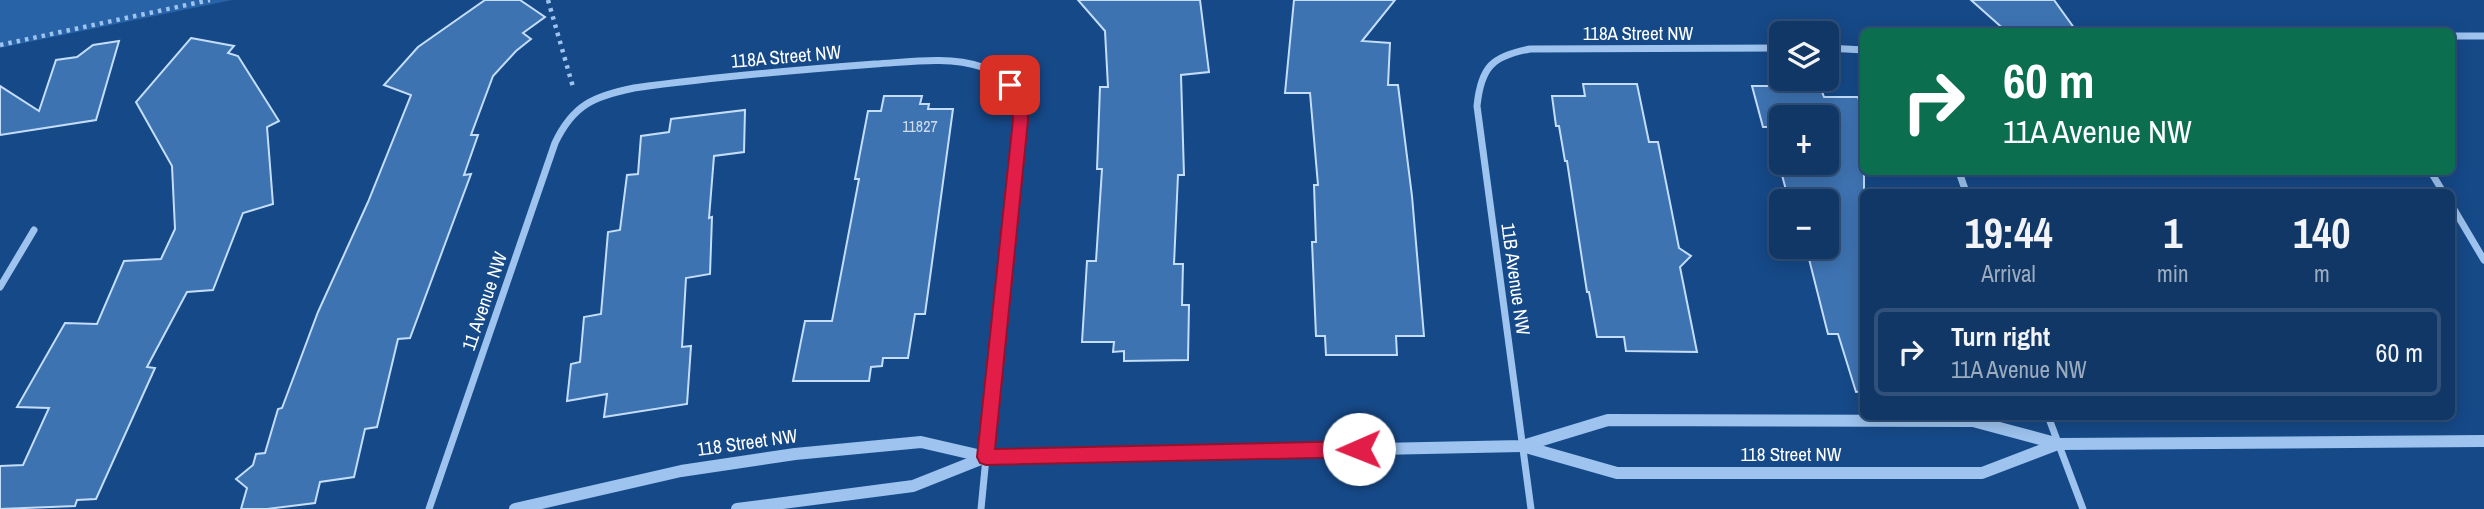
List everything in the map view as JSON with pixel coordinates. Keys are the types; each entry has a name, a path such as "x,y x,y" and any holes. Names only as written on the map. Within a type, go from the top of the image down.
{"street":[{"path":"2455,36 2484,36"},
{"name":"118A Street NW","path":"1496,59 1530,49 1769,48"},
{"path":"1839,48 1860,50"},
{"name":"11B Avenue NW","path":"1496,59 1481,77 1477,106 1531,509"},
{"name":"118A Street NW","path":"579,108 606,96 640,88 801,70 946,61 969,63 999,74 1016,96 1020,120 986,457"},
{"name":"11 Avenue NW","path":"429,509 550,156 562,129 579,108"},
{"path":"2455,211 2484,260"},
{"path":"0,287 34,230"},
{"name":"118 Street NW","path":"515,509 681,471 795,454 921,442 986,457 1521,446 1608,420 1973,421 2059,444 2484,441"},
{"path":"2050,420 2083,509"},
{"name":"118 Street NW","path":"1521,446 1617,474 1982,473 2059,444"},
{"path":"981,509 986,457"},
{"name":"118 Street NW","path":"737,509 913,486 986,457"}],"path":[{"path":"0,45 210,0"},
{"path":"548,0 579,108"}],"shaded area":[{"path":"0,0 232,0 0,48"}],"building":[{"path":"485,0 520,0 545,17 523,33 531,39 493,76 471,135 478,135 464,175 471,174 410,338 398,339 377,427 365,429 354,477 320,482 315,503 267,509 241,509 247,488 236,479 253,465 256,454 265,453 278,409 282,408 318,312 368,202 411,95 384,85 418,47"},
{"path":"1078,0 1200,0 1209,72 1181,75 1184,175 1178,175 1174,264 1183,264 1182,305 1189,305 1188,360 1124,361 1124,351 1113,352 1114,342 1082,342 1087,261 1096,261 1102,169 1097,169 1100,87 1108,87 1105,31"},
{"path":"1294,0 1395,0 1362,41 1390,43 1388,85 1398,85 1412,196 1424,336 1396,336 1397,355 1326,355 1325,336 1316,336 1312,242 1316,242 1314,185 1318,185 1310,93 1285,93"},
{"path":"1971,0 2054,0 2074,28 2002,28"},
{"path":"191,38 234,46 228,53 238,56 279,121 267,127 273,204 243,213 213,290 187,292 147,367 155,368 96,499 77,500 75,506 0,509 0,466 23,465 49,408 17,407 65,323 97,324 124,261 161,259 175,229 172,166 136,102"},
{"path":"119,41 96,120 0,135 0,86 39,111 56,60 77,57 93,45"},
{"path":"1583,84 1637,84 1649,142 1658,142 1679,248 1691,256 1680,267 1697,352 1626,351 1624,337 1597,337 1587,292 1567,161 1559,126 1556,126 1552,96 1585,96"},
{"path":"1752,86 1769,86 1769,91 1822,91 1824,97 1858,97 1860,175 1864,175 1864,189 1860,189 1860,392 1856,392 1838,334 1828,334 1809,259 1839,259 1839,189 1786,189 1782,175 1839,175 1839,105 1769,105 1769,127 1763,127"},
{"path":"884,96 922,96 920,104 929,104 928,109 953,109 925,314 915,314 908,358 883,358 882,366 871,367 869,381 793,381 805,321 832,321 859,179 855,179 868,111 881,111"},
{"path":"745,110 744,152 714,156 709,218 712,217 710,274 686,278 682,347 691,346 687,404 604,417 607,394 567,401 571,364 580,362 584,317 601,314 608,232 620,230 627,175 638,174 641,136 669,132 671,119"}],"route":[{"path":"1010,85 1020,109 1020,120 986,457 1359,449"}]}
